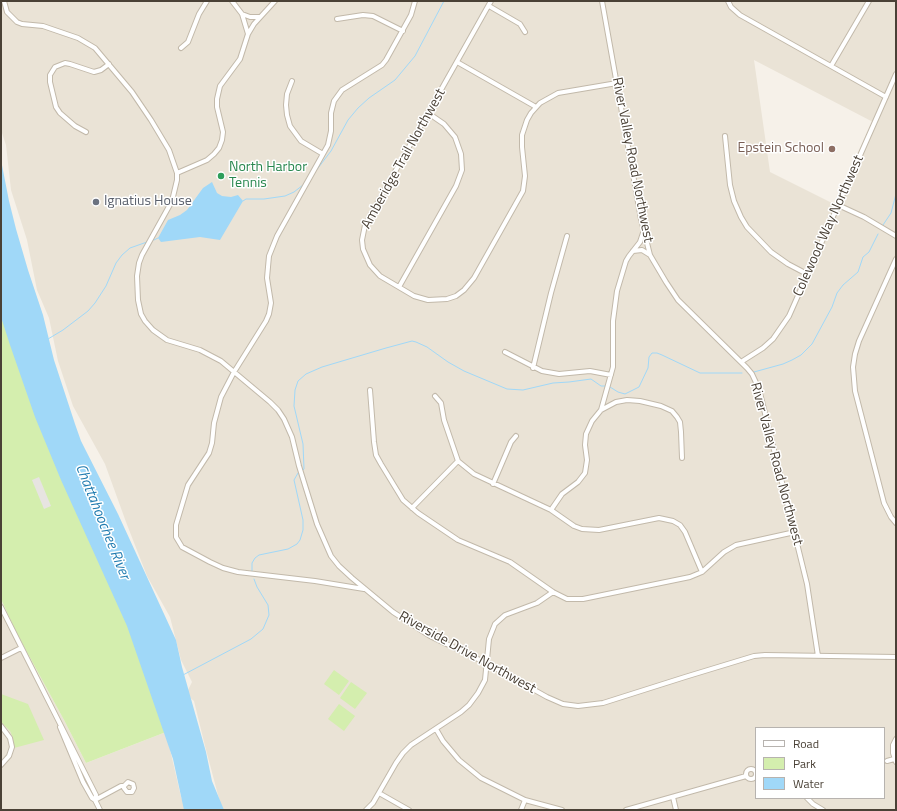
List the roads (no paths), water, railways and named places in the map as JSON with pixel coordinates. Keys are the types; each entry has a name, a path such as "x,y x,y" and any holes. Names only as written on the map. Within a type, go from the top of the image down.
{"street":[{"path":"4,1 7,12 17,22 22,24 43,26 78,38 95,48 132,92 154,125 169,150 178,173 207,160 219,148 223,132 217,107 218,93 223,81 240,59 248,34 259,17 275,1"},
{"path":"181,48 188,42 199,14 207,1"},
{"path":"232,1 242,14 248,34"},
{"path":"368,591 315,581 238,572 210,562 186,549 178,540 175,531 185,492 191,478 209,453 217,409 234,372 269,314 271,303 268,285 269,256 274,243 323,154 330,137 332,105 336,97 348,86 382,65 403,31 411,15 415,1"},
{"name":"Amberidge Trail Northwest","path":"491,1 368,218 363,233 363,249 370,265 380,276 419,298 438,301 456,296 464,290 471,283 523,191 525,176 522,135 527,120 536,107 546,99 558,93 617,83"},
{"name":"River Valley Road Northwest","path":"602,1 643,231 650,255 678,300 752,374 759,389 807,584 818,656"},
{"path":"728,1 731,7 740,15 886,97"},
{"path":"831,66 869,1"},
{"path":"489,6 520,24 525,32"},
{"path":"242,14 250,17 259,17"},
{"path":"337,19 363,15 373,16 403,31"},
{"path":"457,62 536,107"},
{"path":"86,132 75,126 60,113 56,107 50,82 50,75 55,67 65,64 70,64 94,72 101,70 109,64"},
{"name":"Colewood Way Northwest","path":"741,362 763,348 773,339 789,316 896,74"},
{"path":"292,81 287,94 286,105 290,126 301,141 323,154"},
{"path":"399,287 456,186 462,170 462,154 455,137 444,124 428,113"},
{"path":"726,136 730,185 734,201 741,217 759,241 771,252 788,264 807,274"},
{"name":"Riverside Drive Northwest","path":"178,173 172,201 142,255 139,264 137,276 140,310 148,324 162,336 173,342 208,353 221,361 270,402 284,419 292,437 322,537 331,556 339,566 393,612 430,636 555,701 571,706 586,706 603,703 754,656 896,657"},
{"path":"838,204 896,236"},
{"path":"601,410 611,375 615,302 626,262 632,251 640,242 643,231"},
{"path":"533,368 551,292 567,236"},
{"path":"632,251 642,250 650,255"},
{"path":"896,259 859,341 855,354 853,380 856,398 884,503 891,517 896,523"},
{"path":"505,352 533,368 542,371 559,374 590,371 611,375"},
{"path":"370,390 376,455 403,500 458,540 510,562 553,592 567,598 582,599 690,578 702,572 724,552 736,545 795,532"},
{"path":"605,394 612,404"},
{"path":"435,396 441,404 444,420 458,461 474,474 551,510 574,526 589,530 599,530 659,518 673,521 680,525 685,532 702,572"},
{"path":"551,510 562,494 578,482 585,473 587,460 585,445 586,434 592,421 601,410 612,404 627,400 640,401 661,406 672,411 680,422 682,458"},
{"path":"493,484 511,442 516,436"},
{"path":"412,508 458,461"},
{"path":"366,810 403,753 411,745 461,712 474,699 485,680 489,639 491,632 500,618 511,612 537,603 553,592"},
{"path":"1,607 96,795 96,800 100,810"},
{"path":"1,658 21,648"},
{"path":"1,726 10,738 12,747 9,756 1,766"},
{"path":"436,729 450,751 468,769 481,778 525,800 562,810"},
{"path":"887,762 895,761 893,745 896,739"},
{"path":"626,810 746,776"},
{"path":"96,800 121,786 124,786"},
{"path":"378,793 409,810"},
{"path":"673,797 676,810"},
{"path":"808,799 823,810"},
{"path":"521,810 525,800"}],"water":[{"name":"Chattahoochee River","path":"1,160 16,229 43,315 54,360 75,424 81,441 118,514 176,640 206,752 212,781 224,810 184,810 173,759 127,626 61,480 35,417 10,345 1,317"},
{"path":"212,182 217,193 222,196 231,197 238,195 243,201 220,240 200,237 161,242 158,238 168,220 187,210 203,188"}],"waterway":[{"path":"315,172 331,151 348,120 358,108 369,98 395,80 415,56 444,1"},
{"path":"243,201 246,199 264,199 285,196 294,192 303,185"},
{"path":"883,225 891,213 896,194"},
{"path":"754,372 792,360 801,355 812,344 832,307 837,293 843,285 858,272 863,257 869,252 878,234"},
{"path":"154,240 158,238"},
{"path":"48,339 63,330 88,311 106,286 116,263 122,255 130,248 147,242"},
{"path":"303,470 303,444 294,406 295,390 298,381 306,374 322,367 386,348 412,341 416,342 427,347 464,371 507,389 523,390 553,383 591,379 601,386 605,386"},
{"path":"610,387 625,394 639,387 648,368 649,357 652,353 662,355 700,373 742,373"},
{"path":"252,571 252,563 259,555 288,549 297,544 300,540 303,530 303,520 294,480 298,473"},
{"path":"183,675 251,639 263,629 269,615 268,605 254,579"}],"place":[{"name":"Epstein School","path":"832,149"},
{"name":"North Harbor Tennis","path":"221,176"},
{"name":"Ignatius House","path":"96,202"}]}
